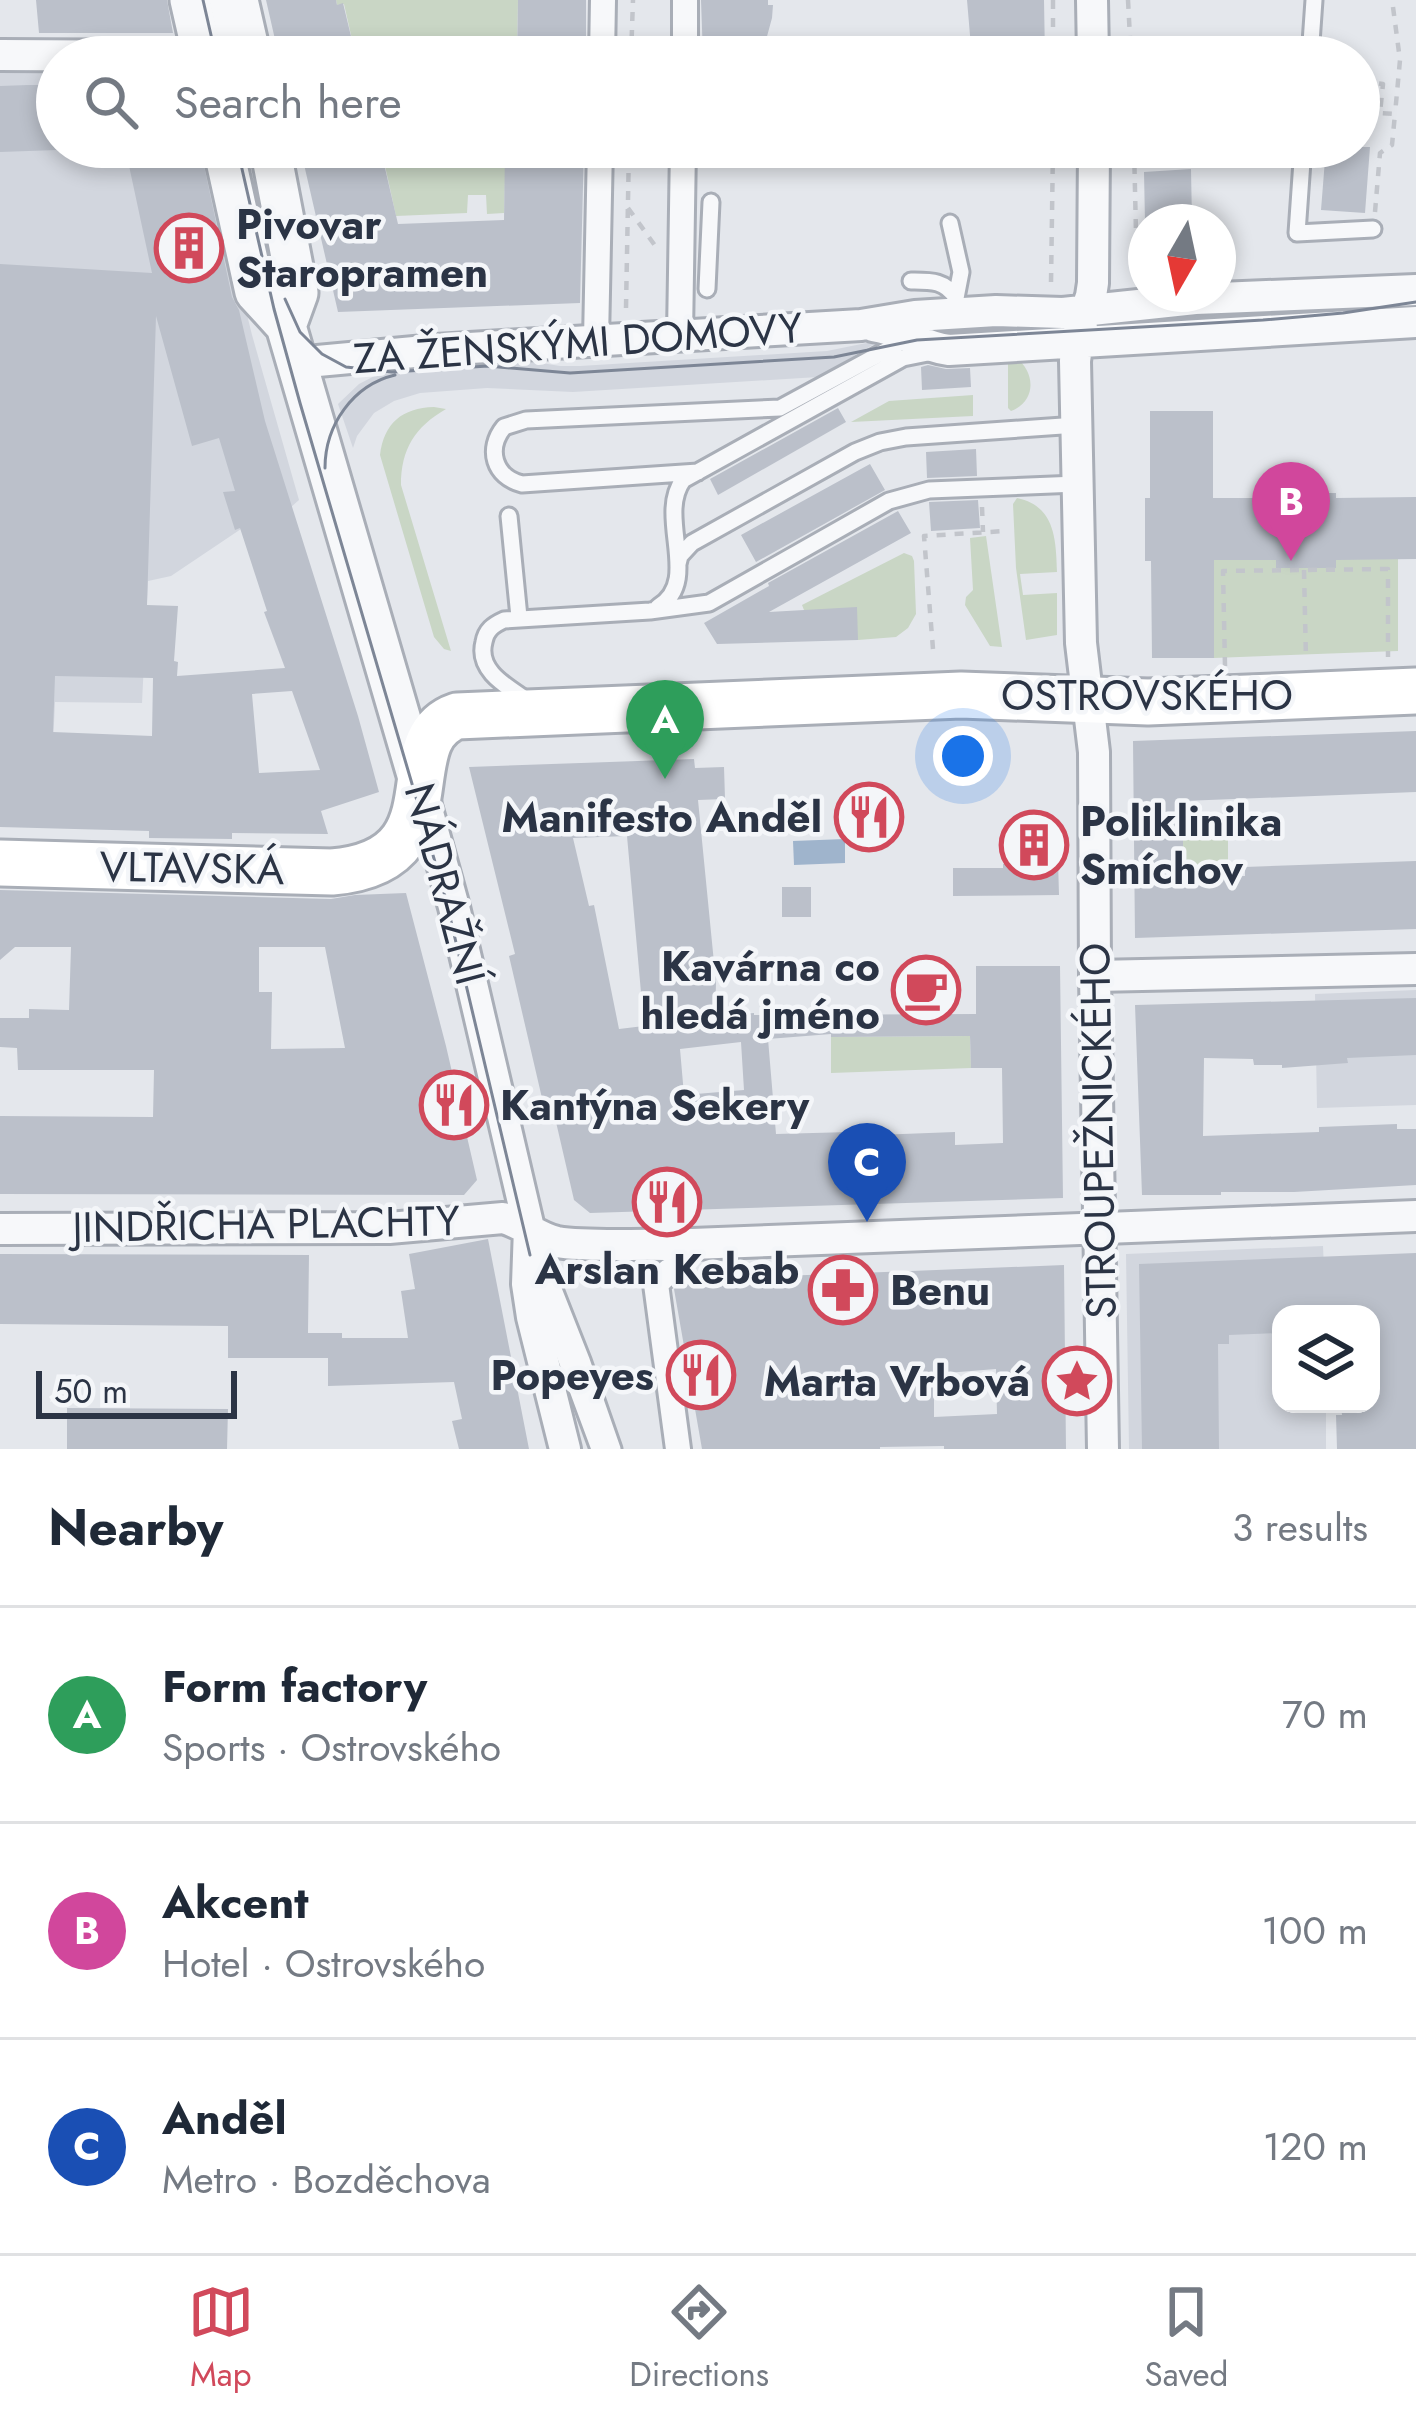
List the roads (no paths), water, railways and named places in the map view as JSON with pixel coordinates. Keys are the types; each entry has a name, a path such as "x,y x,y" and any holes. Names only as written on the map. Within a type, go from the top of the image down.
{"main road":[{"name":"OSTROVSKÉHO","path":"458,716 961,695 1148,702 1402,677"},
{"path":"382,860 398,848 409,830 433,736 444,722 458,716"},
{"name":"VLTAVSKÁ","path":"0,863 332,872 382,860"}],"street":[{"path":"190,0 204,36"},
{"path":"238,0 246,36"},
{"path":"602,36 603,0"},
{"path":"685,0 685,36"},
{"path":"1092,0 1093,36"},
{"path":"0,55 36,55"},
{"name":"NÁDRAŽNÍ","path":"228,168 255,292 291,335 447,880 534,1247 527,1284 532,1317 565,1449"},
{"name":"NÁDRAŽNÍ","path":"274,168 298,293 291,335"},
{"path":"601,168 611,339"},
{"path":"680,335 682,168"},
{"name":"STROUPEŽNICKÉHO","path":"1094,168 1093,283 1075,361 1081,643 1095,764 1103,1449"},
{"name":"ZA ŽENSKÝMI DOMOVY","path":"291,335 436,350 861,325 957,306 1050,314 1195,299 1416,290"},
{"name":"ZA ŽENSKÝMI DOMOVY","path":"861,325 883,327 938,349 1000,354 1138,337 1416,322"},
{"path":"379,641 422,694 458,716"},
{"name":"VLTAVSKÁ","path":"382,860 422,862 447,880"},
{"path":"1095,976 1416,969"},
{"name":"JINDŘICHA PLACHTY","path":"0,1229 389,1228 491,1218 512,1220 534,1247 542,1236 560,1242 666,1245 1416,1216"},
{"path":"670,1271 656,1284 678,1449"}],"lane":[{"path":"214,36 217,0"},
{"path":"1311,36 1314,0"},
{"path":"1302,168 1297,233 1373,229"},
{"path":"707,289 711,202"},
{"path":"265,212 291,335"},
{"path":"950,223 961,272 957,306"},
{"path":"911,281 937,282 952,291 957,306"},
{"path":"698,472 522,484 498,468 494,443 504,427 526,420 780,408 880,351 936,327 1050,314"},
{"path":"650,611 664,605 676,591 674,498 679,485 903,358 949,350"},
{"path":"677,567 692,543 880,442 1077,425"},
{"path":"543,712 497,679 485,664 483,646 494,624 519,617 650,611 709,603 909,494 1077,484"},
{"path":"509,516 519,617"},
{"path":"534,1247 534,1274 599,1449"},
{"path":"534,1247 613,1449"}],"water":[{"path":"845,839 845,863 794,865 793,841"}],"tram line":[{"path":"203,0 211,36"},
{"path":"242,168 300,403 445,896 530,1255"},
{"path":"285,299 300,332 322,354 346,367 392,372 488,366 570,373 834,357 917,340 1263,320 1416,302"},
{"path":"325,468 330,437 344,409 366,388 395,375"}],"place":[{"name":"Pivovar Staropramen","path":"189,248"},
{"name":"Akcent","path":"1291,561"},
{"name":"Form factory","path":"665,779"},
{"name":"Manifesto Anděl","path":"869,817"},
{"name":"Poliklinika Smíchov","path":"1034,845"},
{"name":"Kavárna co hledá jméno","path":"926,990"},
{"name":"Kantýna Sekery","path":"454,1105"},
{"name":"Arslan Kebab","path":"667,1202"},
{"name":"Anděl","path":"867,1222"},
{"name":"Benu","path":"843,1290"},
{"name":"Popeyes","path":"701,1375"},
{"name":"Marta Vrbová","path":"1077,1381"}]}
